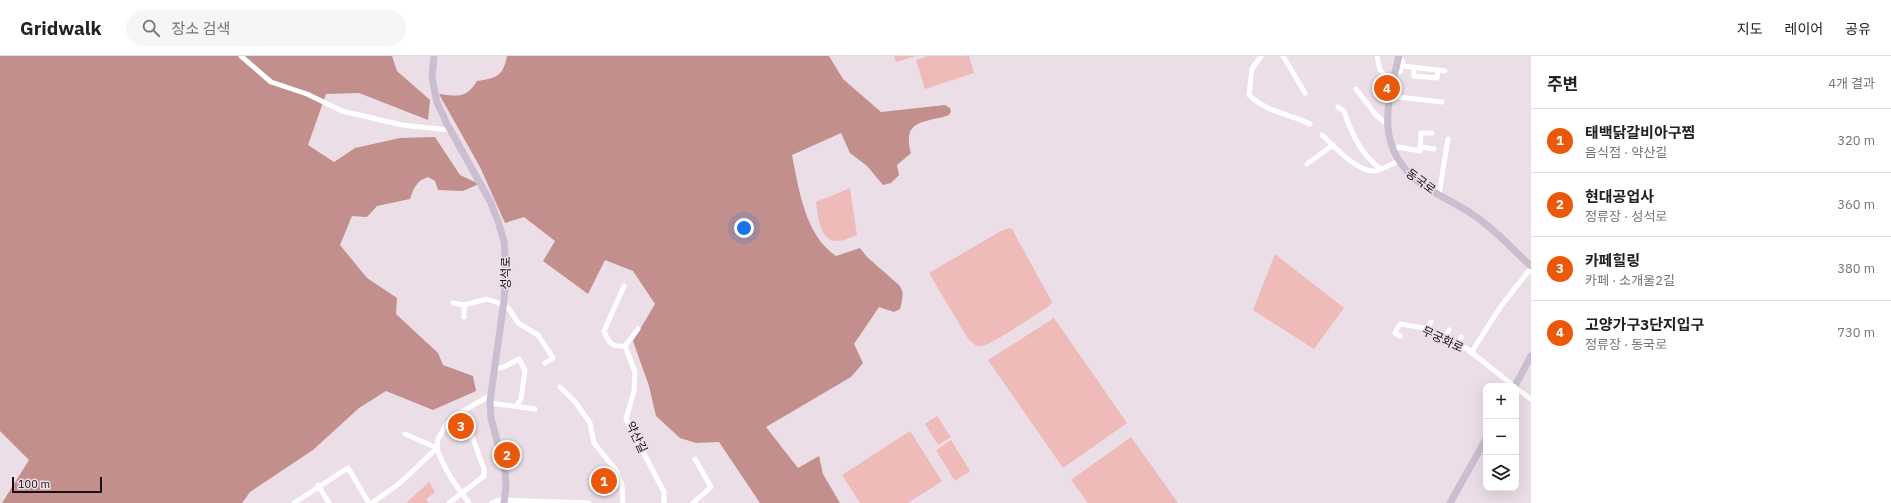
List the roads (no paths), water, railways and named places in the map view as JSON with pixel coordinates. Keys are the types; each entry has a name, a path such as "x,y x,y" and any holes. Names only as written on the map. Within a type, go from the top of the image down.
{"street":[{"path":"241,56 271,82 307,94 342,111 402,125 450,130"},
{"name":"성석로","path":"434,56 432,78 433,90 437,102 450,130 490,201 498,221 505,249 506,272 504,304 490,403 491,418 504,463 506,487 504,502"},
{"path":"1261,56 1252,69 1249,95 1260,105 1275,112 1310,124"},
{"path":"1283,56 1305,93"},
{"path":"1377,56 1380,70 1392,82"},
{"path":"1394,74 1400,72 1402,66 1403,62 1399,56"},
{"name":"동국로","path":"1399,56 1392,82 1388,125 1388,136 1392,150 1398,161 1421,184 1473,214 1531,267"},
{"path":"1402,66 1446,71"},
{"path":"1414,67 1414,76 1437,78 1438,70"},
{"path":"1356,88 1376,115 1388,125"},
{"path":"1390,96 1442,102"},
{"path":"1338,108 1344,111 1352,135 1371,162 1381,169"},
{"path":"1392,150 1399,148 1420,150 1421,133 1432,133"},
{"path":"1322,135 1346,158 1369,171 1381,169 1398,161"},
{"path":"1439,194 1448,139"},
{"path":"1307,164 1333,145"},
{"path":"1420,147 1434,149"},
{"path":"1471,353 1501,306 1531,267"},
{"path":"624,286 604,331 608,341 616,346 626,346 638,329"},
{"path":"453,303 464,305 486,299 504,304 510,310 518,323 538,335 553,358 545,364"},
{"path":"464,305 464,317"},
{"path":"1427,330 1431,322"},
{"name":"무궁화로","path":"1400,336 1395,333 1400,324 1427,330 1442,340 1466,348 1510,383"},
{"path":"1442,340 1449,330"},
{"path":"1460,346 1461,337"},
{"name":"약산길","path":"626,346 635,372 634,391 626,419 664,492 664,503"},
{"path":"1517,383 1531,356"},
{"path":"494,369 519,359 525,370 521,399 516,406"},
{"path":"560,387 576,403 590,423 594,443 616,470 622,486 623,503"},
{"name":"무궁화로","path":"1519,390 1531,399"},
{"path":"469,503 440,460 437,448 442,430 447,423 463,411 491,395"},
{"path":"490,403 535,409"},
{"path":"448,503 484,476 484,469 463,411"},
{"path":"405,434 437,448"},
{"path":"1450,503 1483,444"},
{"path":"294,503 318,486 348,468 371,503 400,483 437,448"},
{"path":"693,503 712,487 695,459"},
{"path":"318,486 329,503"},
{"path":"492,503 497,500 504,502 589,503"}],"place":[{"name":"고양가구3단지입구","path":"1387,88"},
{"name":"카페힐링","path":"461,426"},
{"name":"현대공업사","path":"507,455"},
{"name":"태백닭갈비아구찜","path":"604,481"}]}
